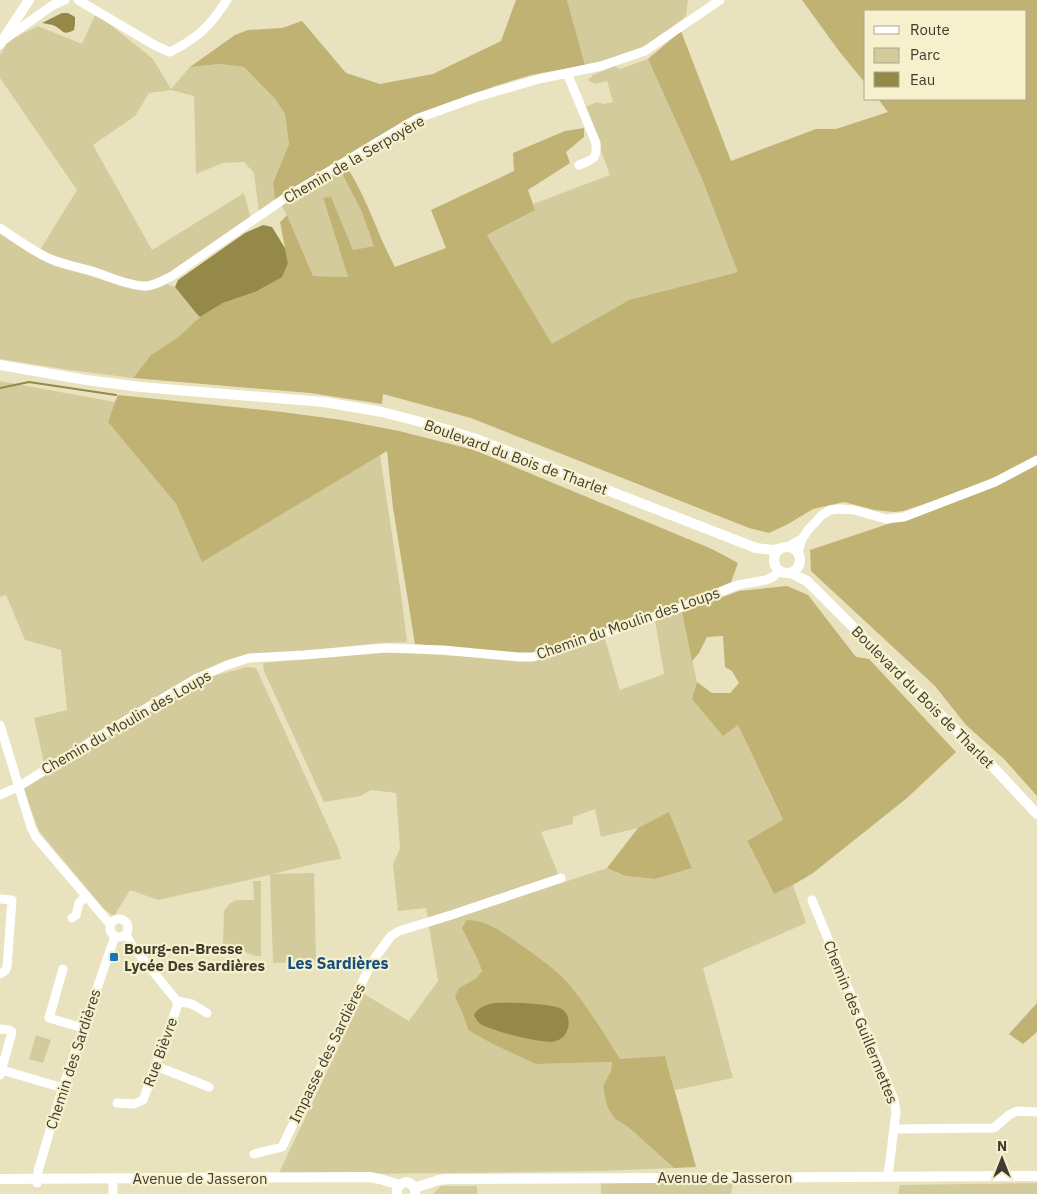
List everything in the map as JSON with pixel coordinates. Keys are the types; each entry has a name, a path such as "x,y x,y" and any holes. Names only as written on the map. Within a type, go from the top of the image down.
{"main road":[{"path":"1,42 29,0"},
{"name":"Boulevard du Bois de Tharlet","path":"0,365 86,380 141,387 324,402 425,422 476,439 756,548 772,550 784,548"},
{"name":"Boulevard du Bois de Tharlet","path":"756,548 776,567"},
{"path":"784,548 798,552 800,564 795,571 787,574 776,567 774,556 776,552 784,548"},
{"name":"Boulevard du Bois de Tharlet","path":"800,564 807,581"},
{"name":"Boulevard du Bois de Tharlet","path":"791,573 807,581 994,768 1037,814"},
{"name":"Avenue de Jasseron","path":"0,1179 254,1182 370,1180 398,1190 406,1182 409,1183 414,1191 439,1180 448,1179 1037,1176"},
{"name":"Avenue de Jasseron","path":"0,1184 37,1180"}],"street":[{"path":"1,42 53,5 65,0"},
{"path":"78,0 156,46 170,52 196,36 210,24 227,0"},
{"name":"Chemin de la Serpoyère","path":"0,228 30,248 54,260 127,283 144,286 153,285 172,276 288,196 416,119 477,97 539,79 602,66 646,51 720,0"},
{"path":"567,73 596,143 597,154 594,158 578,165"},
{"path":"798,552 802,539 815,521 830,510 854,510 886,519 904,517 995,482 1037,460"},
{"path":"784,548 802,539"},
{"name":"Chemin du Moulin des Loups","path":"0,795 195,679 249,658 386,648 413,648 533,657 682,607 738,585 766,580 773,577 776,567"},
{"path":"0,725 31,827 36,837 100,912 113,922"},
{"name":"Impasse des Sardières","path":"254,1154 282,1147 372,962 391,936 399,931 561,878"},
{"path":"72,918 76,915 79,903 86,896"},
{"path":"0,900 22,900"},
{"path":"0,974 7,967 12,900"},
{"name":"Chemin des Guillermettes","path":"812,900 894,1100 896,1112 888,1176"},
{"path":"122,918 128,923 129,930 126,934 120,937 115,936 110,931 113,922 122,918"},
{"name":"Rue Bièvre","path":"117,1104 134,1104 143,1100 177,1007 177,1001 132,946 126,934"},
{"name":"Chemin des Sardières","path":"37,1180 38,1169 62,1090 115,936"},
{"path":"63,969 49,1018 83,1028"},
{"path":"177,1001 192,1004 207,1013"},
{"path":"0,1029 12,1032 1,1073 62,1090"},
{"path":"156,1066 209,1088"},
{"path":"894,1129 994,1128 1009,1115 1017,1111 1037,1112"},
{"path":"113,1180 113,1194"}],"green space":[{"path":"567,0 688,0 686,16 648,44 622,56 585,65"},
{"path":"96,13 153,59 171,89 190,67 220,64 244,67 276,100 285,114 289,144 273,183 275,200 259,212 254,173 244,162 223,163 196,174 194,96 171,90 149,93 135,116 93,145 152,250 244,193 251,219 168,276 145,284 53,258 40,250 77,190 0,78 0,55 9,40 38,26 82,44"},
{"path":"648,59 702,179 739,272 629,300 552,345 487,235 535,210 533,204 610,175 585,107 597,102 604,104 613,102 607,81 595,84 588,80 593,75 615,66 620,69"},
{"path":"346,166 375,246 353,250 331,198 323,199 348,277 313,276 281,205"},
{"path":"0,232 54,266 124,287 146,291 167,284 175,287 200,317 177,338 151,355 133,378 0,359"},
{"path":"0,381 115,402 108,422 176,504 202,561 380,455 407,642 378,643 234,659 45,767 34,718 67,710 61,650 25,640 6,595 0,597"},
{"path":"682,612 697,682 692,699 738,725 783,821 747,842 774,894 793,885 806,923 703,968 733,1078 675,1090 665,1056 620,1060 592,1015 565,980 477,958 482,971 475,979 459,988 463,1014 468,1030 536,1064 612,1062 611,1071 603,1086 614,1118 628,1127 674,1168 601,1171 278,1175 364,994 409,1021 438,981 429,927 607,868 625,876 655,879 692,867 669,813 638,828 601,837 595,809 573,817 573,824 541,832 559,876 428,918 426,908 398,911 393,865 400,848 396,793 371,790 360,796 324,802 264,671 263,663 382,652 512,660 534,659 605,639 620,690 664,674 655,620"},
{"path":"247,667 256,668 338,848 341,859 273,874 314,873 316,961 273,963 270,875 158,900 130,890 114,916 104,909 39,831 23,788 209,677"},
{"path":"253,881 261,881 261,956 255,956 223,943 224,911 230,903 236,900 254,900"},
{"path":"36,1035 51,1040 43,1063 29,1059"},
{"path":"601,1182 733,1183 731,1194 601,1194"},
{"path":"1037,1183 1037,1194 898,1194 900,1185"},
{"path":"441,1186 477,1186 477,1194 433,1194"}],"shaded area":[{"path":"516,0 567,0 585,65 531,75 495,86 408,120 275,200 273,183 289,144 285,114 276,100 244,67 220,64 190,67 235,35 248,30 282,28 302,21 346,73 380,84 433,74 501,41"},
{"path":"802,0 1037,0 1037,456 1001,475 966,490 903,511 875,510 844,502 813,509 769,533 749,528 471,418 383,394 382,404 310,393 133,378 151,355 177,338 200,317 223,303 255,292 288,263 280,222 287,215 313,276 348,277 323,198 331,197 353,250 374,246 362,212 342,173 346,166 360,190 395,267 446,248 431,210 514,171 513,153 565,131 584,128 584,137 566,152 570,163 528,190 535,210 487,235 552,344 629,300 738,272 702,179 648,59 681,31 731,161 816,129 836,129 888,112 879,100 1027,100 1027,10 864,10 864,82"},
{"path":"118,395 342,420 399,431 474,450 712,549 738,563 731,582 681,604 530,656 415,644 393,508 387,451 202,562 176,504 108,422"},
{"path":"1037,464 1037,796 1005,760 966,725 935,686 811,571 810,550 913,517"},
{"path":"787,586 808,595 856,657 869,659 956,752 907,798 813,873 774,894 747,841 783,820 738,725 723,736 692,699 697,682 712,693 730,693 739,683 732,671 725,667 723,636 707,637 699,653 692,661 682,612 739,591"},
{"path":"669,812 692,868 655,879 625,876 607,868 638,828"},
{"path":"467,920 487,924 498,930 535,955 561,976 588,1009 620,1059 665,1056 696,1167 674,1168 628,1127 614,1118 607,1106 603,1086 611,1071 612,1062 536,1064 468,1030 455,997 459,988 475,979 482,971 462,928"},
{"path":"1037,1003 1037,1032 1023,1044 1009,1034"}],"water":[{"path":"62,13 68,13 75,17 74,30 66,33 53,25 42,23"},
{"path":"263,225 272,227 285,248 288,263 282,277 255,292 223,303 200,317 175,287 178,280 245,233"},
{"path":"494,1003 554,1006 564,1011 569,1021 568,1027 563,1037 551,1042 533,1040 499,1031 482,1025 474,1015 480,1008"}],"waterway":[{"path":"0,388 29,382 116,395"}],"place":[{"name":"Bourg-en-Bresse Lycée Des Sardières","path":"114,957"}],"district":[{"name":"Les Sardières","path":"338,963"}]}
